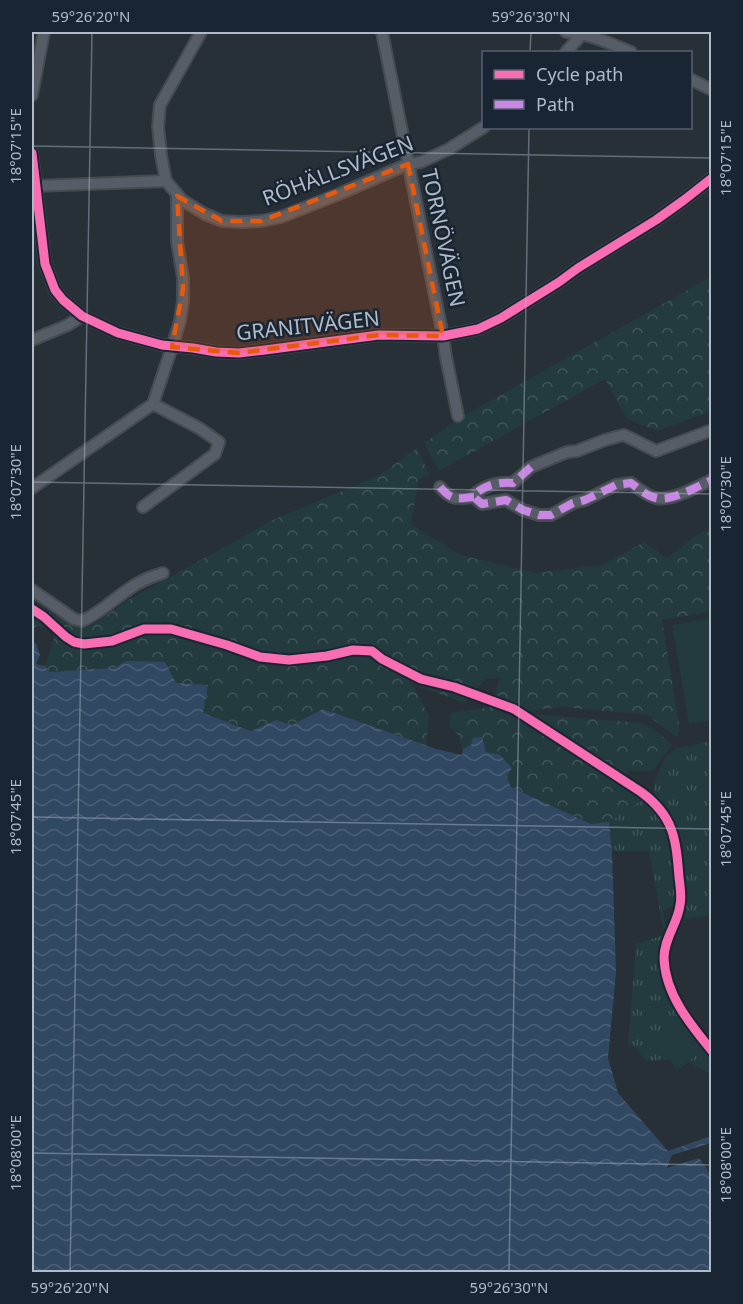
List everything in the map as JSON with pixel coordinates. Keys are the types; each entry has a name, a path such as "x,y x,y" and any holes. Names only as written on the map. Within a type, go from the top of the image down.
{"street":[{"path":"32,95 44,32"},
{"path":"33,187 166,182 160,155 158,126 160,105 201,32"},
{"name":"TORNÖVÄGEN","path":"382,32 458,416"},
{"path":"566,32 583,32 629,51"},
{"path":"567,51 583,32"},
{"path":"692,80 711,90"},
{"name":"RÖHÄLLSVÄGEN","path":"166,182 177,196 198,210 222,221 261,221 281,218 408,164 421,162 449,149 482,128"},
{"name":"GRANITVÄGEN","path":"32,153 33,187 45,264 55,290 63,300 82,316 118,333 172,347 239,353 380,335 443,336 478,329 501,318 656,220 711,178"},
{"path":"32,488 153,404 180,321 183,301 183,278 177,241 177,196"},
{"path":"32,340 68,325 82,316"},
{"path":"143,507 215,454 219,442 199,428 153,404"},
{"path":"475,497 475,494 490,485 501,482 513,483 531,466 605,440 624,435 656,452 711,430"},
{"path":"475,497 482,504 506,500 523,510 539,515 550,515 616,485 631,483 644,493 658,499 672,497 711,480"},
{"path":"440,487 447,496 459,499 475,497"},
{"path":"32,590 74,619 82,621 104,609 128,589 163,573"}],"highlighted area":[{"path":"408,164 443,336 379,335 239,353 172,347 183,289 177,196 222,221 261,221"}],"green space":[{"path":"711,277 711,411 657,431 627,419 605,379 439,471 424,443 463,416"},
{"path":"417,448 430,475 419,479 411,524 460,555 536,573 602,565 644,542 667,558 700,533 711,529 711,612 662,620 680,731 677,737 647,715 562,707 528,711 494,696 500,678 485,679 465,703 421,687 410,680 429,716 426,746 323,709 292,725 276,720 252,731 203,713 175,683 127,661 113,668 50,672 45,666 56,632 37,625 32,632 32,600 75,626 91,626 130,599 275,519 378,476"},
{"path":"711,618 711,720 689,724 672,625"},
{"path":"492,707 562,745 644,798 609,822 591,824 511,787 484,745 471,745 463,749 458,735 449,726 451,713"},
{"path":"531,714 642,723 672,744 653,771 629,771 625,778"},
{"path":"711,741 711,915 681,920 685,895 681,845 671,824 653,797 655,783 665,758 675,749"},
{"path":"644,798 663,821 669,834 675,860 677,904 663,911 666,929 661,957 666,989 682,1017 711,1054 711,1074 689,1062 677,1070 670,1060 645,1061 637,1048 628,1045 636,944 664,935 649,851 612,851 609,822"},
{"path":"679,1019 702,1051 677,1070 653,1037"}],"water":[{"path":"32,643 36,643 40,655 36,664 45,666 50,672 113,668 127,661 165,662 176,683 208,685 203,713 251,731 276,720 292,725 323,709 436,749 462,755 463,749 471,745 473,738 482,737 486,752 500,755 512,768 506,777 511,787 591,824 609,822 616,972 608,1058 618,1093 668,1151 711,1136 711,1143 672,1155 667,1168 699,1158 711,1175 711,1272 32,1272 32,679 34,675"}],"marked path":[{"path":"531,467 513,483 498,483 489,486 475,494 475,498 482,504 506,500 523,510 539,515 551,515 616,485 631,483 649,496 662,499 684,493 712,480"},
{"path":"440,487 452,497 475,497"}],"cycle path":[{"path":"32,153 45,264 55,290 63,300 82,316 118,333 162,345 239,353 379,335 443,336 478,329 501,318 656,220 712,178"},
{"path":"32,609 66,637 84,644 112,641 144,629 171,629 260,657 289,660 327,656 353,650 372,651 382,659 421,679 454,687 514,709 641,792 667,819 676,851 681,898 679,912 665,951 665,971 680,1008 712,1051"}]}
